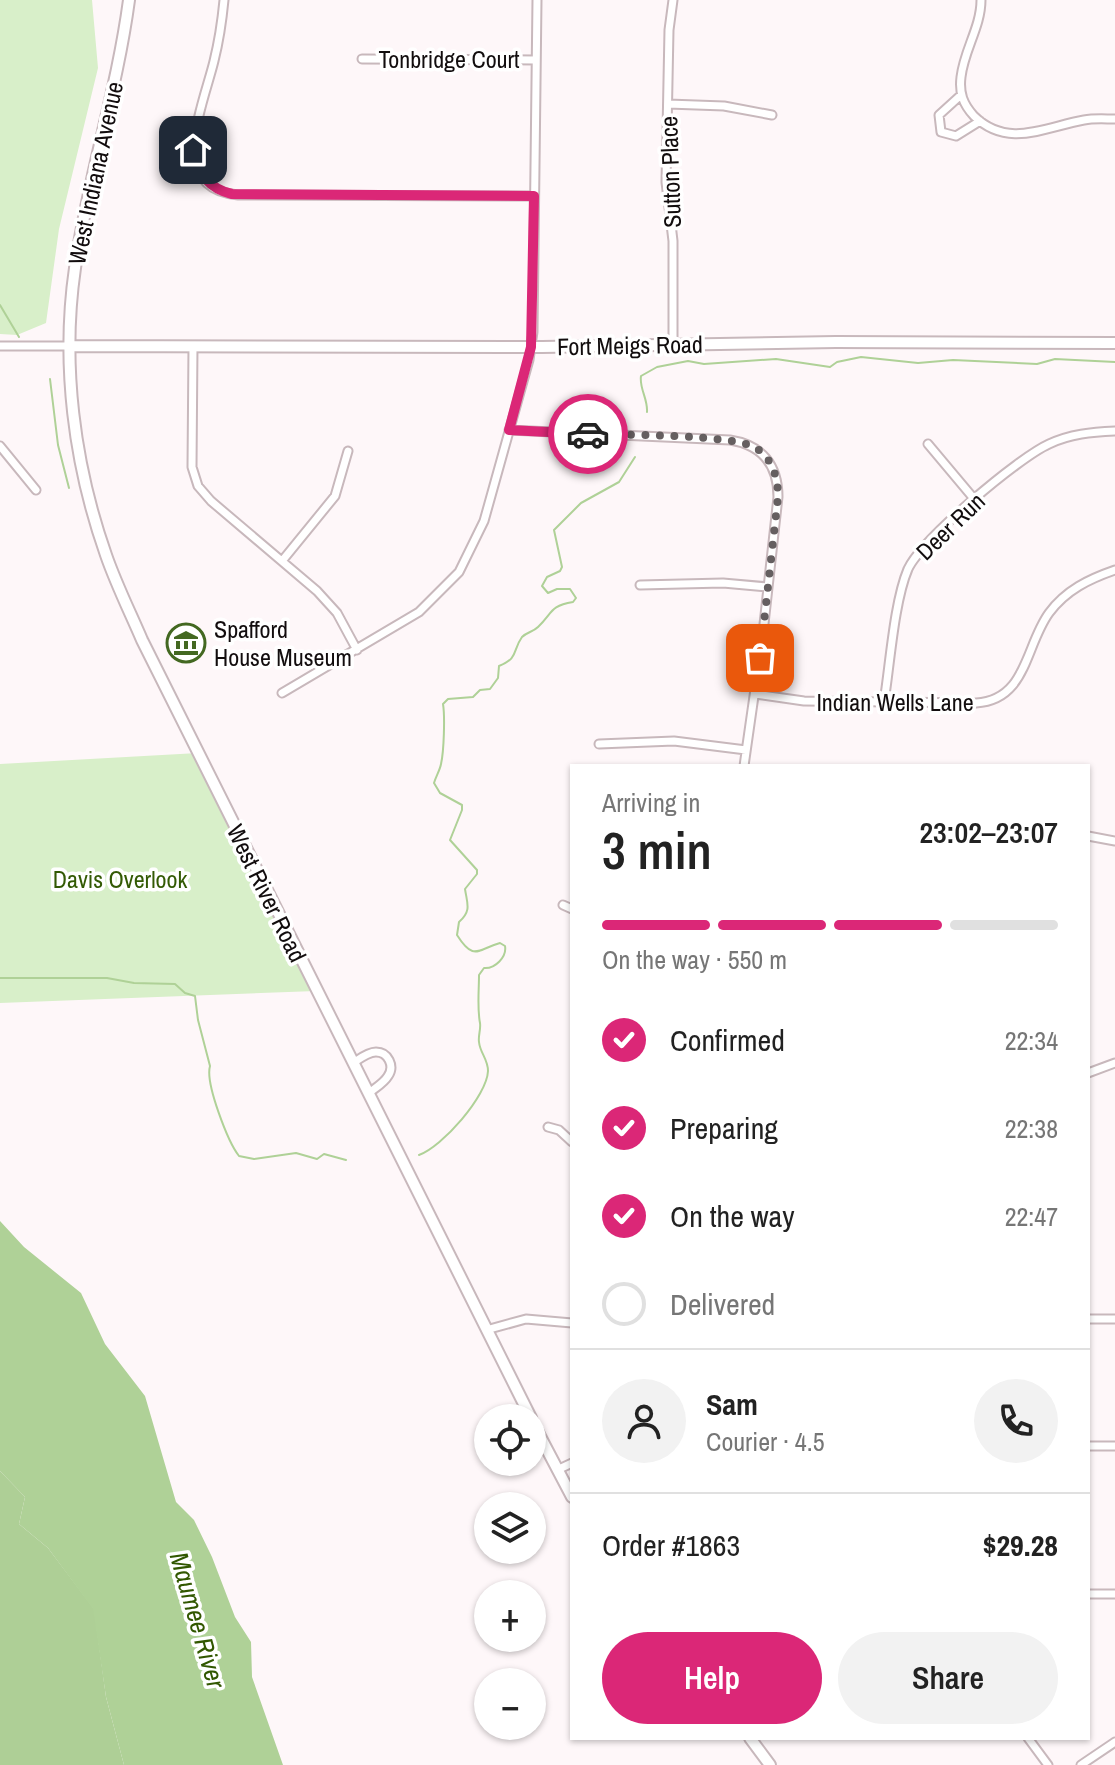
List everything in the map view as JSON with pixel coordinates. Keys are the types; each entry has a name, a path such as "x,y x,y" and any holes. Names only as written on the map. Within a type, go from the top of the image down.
{"main road":[{"name":"West Indiana Avenue","path":"69,346 77,256 129,0"},
{"name":"Fort Meigs Road","path":"69,346 1115,343"},
{"name":"West River Road","path":"69,346 78,449 107,557 142,640 523,1404"},
{"name":"West River Road","path":"546,1448 570,1493"},
{"path":"751,1740 770,1765"}],"street":[{"path":"224,0 215,59 193,144 198,169 214,187 238,195 534,196"},
{"path":"282,693 419,612 459,572 484,521 531,347 537,0"},
{"name":"Sutton Place","path":"673,0 669,30 666,182 673,241 673,344"},
{"path":"981,0 977,24 963,66 961,95 980,121 989,128 1016,135 1087,120 1115,119"},
{"name":"Tonbridge Court","path":"362,59 536,60"},
{"path":"961,95 939,115 941,132 956,136 980,121"},
{"path":"668,104 724,106 772,115"},
{"name":"Fort Meigs Road","path":"0,346 69,346"},
{"path":"193,346 191,454 196,480 211,501 329,604 357,650"},
{"path":"509,430 730,440 755,447 772,466 778,484 744,764"},
{"name":"Deer Run","path":"884,702 909,567 924,545 1024,460 1050,444 1084,433 1115,431"},
{"path":"928,444 975,500"},
{"path":"0,446 36,490"},
{"path":"282,561 335,496 348,451"},
{"name":"Indian Wells Lane","path":"755,694 804,701 976,703 1001,696 1020,677 1042,625 1056,604 1086,582 1115,570"},
{"path":"640,585 710,582 768,587"},
{"path":"599,744 674,741 746,750"},
{"path":"1090,836 1115,841"},
{"path":"563,905 570,908"},
{"path":"353,1063 371,1052 378,1052 391,1063 389,1075 369,1093"},
{"path":"1090,1072 1115,1063"},
{"path":"548,1127 559,1130 570,1140"},
{"path":"486,1330 526,1319 570,1323"},
{"path":"1090,1319 1115,1319"},
{"path":"1090,1446 1115,1446"},
{"path":"557,1470 570,1464"},
{"path":"1090,1594 1115,1594"},
{"path":"1029,1740 1048,1765"},
{"path":"1081,1765 1115,1742"}],"green space":[{"path":"0,0 92,0 98,68 59,229 46,323 17,335 0,334"},
{"name":"Davis Overlook","path":"198,753 316,991 0,1003 0,764"}],"shaded area":[{"path":"0,1471 25,1497 19,1524 48,1548 94,1609 106,1697 124,1765 0,1765"}],"water":[{"name":"Maumee River","path":"0,1221 24,1247 81,1293 105,1344 145,1396 176,1502 194,1520 235,1617 251,1642 252,1677 283,1765 124,1765 106,1697 93,1609 48,1548 19,1524 25,1497 0,1471"}],"waterway":[{"path":"0,305 19,337"},
{"path":"647,412 641,376 657,367 688,361 704,364 776,359 830,367 837,362 861,357 918,363 953,360 1037,364 1055,359 1115,362"},
{"path":"50,379 58,445 69,488"},
{"path":"419,1155 439,1142 462,1119 486,1081 488,1067 479,1040 479,975 484,968 499,962 505,950 500,943 472,951 457,935 459,922 467,910 465,889 477,870 450,840 462,805 440,793 434,783 442,758 443,704 448,699 473,697 480,690 490,689 498,678 499,666 512,657 522,637 538,627 555,608 573,602 576,598 570,589 548,593 542,586 547,577 562,567 554,530 581,503 619,482 635,457"},
{"path":"0,978 107,978 134,983 175,984 185,993 195,996 214,1098 239,1156 254,1159 296,1153 317,1159 324,1154 346,1160"}],"way so far":[{"path":"588,434 730,440 755,447 769,460 778,484 778,497 760,658"}],"place":[{"name":"Spafford House Museum","path":"186,643"}],"route":[{"path":"193,150 198,169 205,179 220,191 232,194 534,196 533,332 509,430 588,434"}]}
